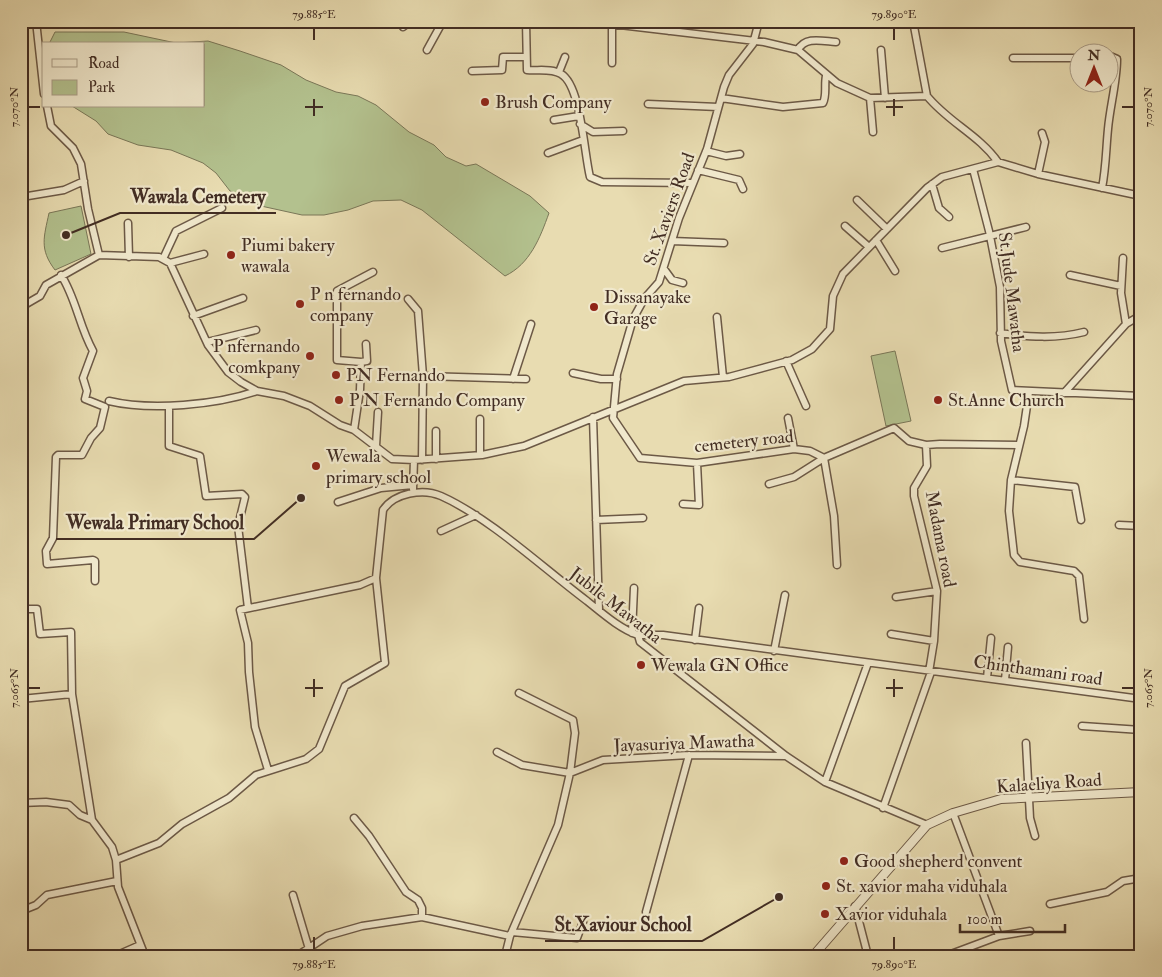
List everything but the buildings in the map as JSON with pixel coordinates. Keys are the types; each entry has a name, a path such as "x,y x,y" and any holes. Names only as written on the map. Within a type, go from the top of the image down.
{"street":[{"path":"36,21 42,76"},
{"path":"403,27 411,21"},
{"path":"427,50 443,21"},
{"path":"526,21 527,70 559,72 569,79 579,116 590,177 602,182 692,183"},
{"path":"586,21 641,25 668,31 754,40 798,50 819,66 826,76 870,98 927,96"},
{"path":"668,31 669,21"},
{"name":"St. Xaviers Road","path":"615,408 617,379 633,319 644,299 659,282 692,183 706,151 720,98 729,75 754,40 759,21"},
{"path":"869,23 913,23 927,96 939,111 983,144 998,162"},
{"path":"612,24 612,63"},
{"path":"798,50 808,40 836,42"},
{"path":"881,50 885,98"},
{"path":"472,71 502,70 504,57 526,57"},
{"path":"559,72 565,57"},
{"path":"1013,58 1070,58"},
{"path":"720,98 783,108 823,103 826,97 824,87 826,76"},
{"path":"1102,188 1114,92"},
{"path":"870,98 872,132"},
{"path":"648,104 718,106"},
{"path":"47,108 51,126 76,154 81,164 99,255"},
{"path":"554,120 579,116"},
{"path":"580,124 593,132 623,131"},
{"path":"1038,174 1045,142 1042,133"},
{"path":"548,153 583,140"},
{"path":"706,151 726,156 740,154"},
{"path":"21,306 40,296 46,285 61,275 99,255 163,259 170,263 207,342 228,372 241,382 257,391 284,396 310,406 340,425 354,430 392,458 422,460 480,455 524,446 684,381 723,378 786,361 812,349 830,329 833,296 837,282 932,184 942,177 998,162 1038,174 1141,196"},
{"name":"St.Jude Mawatha","path":"973,169 990,235 1000,287 1000,333 1012,390 1029,392"},
{"path":"698,170 739,180 743,190"},
{"path":"28,196 64,190 84,181"},
{"path":"932,184 939,208 949,217"},
{"path":"857,200 887,229"},
{"path":"163,259 176,231 222,208"},
{"path":"128,223 129,257"},
{"path":"845,226 869,247"},
{"path":"942,248 1026,227"},
{"path":"876,240 895,271"},
{"path":"672,241 724,243"},
{"path":"170,263 204,254"},
{"path":"1124,258 1121,286 1126,324"},
{"path":"664,269 672,280 683,284"},
{"path":"366,344 367,361 337,360 337,291 372,272"},
{"path":"61,275 70,289 79,319 93,351 83,378 87,391 85,399 105,407 100,428 87,444 82,455 58,455 56,458 53,538 47,546 46,557 47,564 93,560 95,562 95,581"},
{"path":"1070,275 1121,286"},
{"path":"194,316 243,298"},
{"path":"408,299 418,311 423,376 422,460"},
{"path":"1064,393 1126,324 1141,315"},
{"path":"717,317 723,378"},
{"path":"513,379 531,324"},
{"path":"207,342 256,330"},
{"path":"1000,333 1043,337 1070,336 1084,332"},
{"path":"786,361 806,406"},
{"path":"354,430 360,390 361,362"},
{"path":"572,374 601,379 617,379"},
{"path":"423,376 526,379"},
{"path":"109,400 132,406 169,406 236,398 257,391"},
{"path":"1084,620 1079,576 1074,571 1020,562 1014,555 1009,511 1011,480 1024,426 1029,392 1141,396"},
{"path":"169,406 170,446 200,456 206,496 242,494 244,497 238,526 248,608"},
{"name":"cemetery road","path":"615,408 613,418 640,458 697,463 794,449 810,451 824,458"},
{"path":"376,446 378,412"},
{"path":"593,417 599,610"},
{"path":"788,418 794,449"},
{"path":"480,420 480,455"},
{"path":"769,484 794,477 824,458 894,428 909,441 926,445 1018,445"},
{"path":"436,432 436,458"},
{"name":"Madama road","path":"883,808 930,672 934,641 937,591 914,496 914,488 927,466 926,445"},
{"path":"824,458 834,516 837,565"},
{"path":"116,860 160,843 182,824 229,798 256,775 306,759 319,749 345,686 385,663 376,578 383,510 387,504 413,489 414,460"},
{"path":"683,504 699,505 697,463"},
{"path":"1011,480 1075,486 1080,520"},
{"name":"Jubile Mawatha","path":"338,502 381,488 413,489 440,495 476,515 599,610 635,634 640,642 786,756 825,782 927,825"},
{"path":"441,531 476,515"},
{"path":"596,520 643,518"},
{"path":"1119,525 1141,526"},
{"path":"268,770 255,726 248,643 240,610 360,585 376,578"},
{"path":"634,588 635,634"},
{"path":"896,597 937,591"},
{"path":"774,651 785,595"},
{"path":"695,640 699,608"},
{"path":"21,609 37,609 40,634 71,632 72,694 92,820 112,847 116,860 117,881 145,956"},
{"name":"Chinthamani road","path":"635,634 663,634 774,651 1141,699"},
{"path":"890,634 934,641"},
{"path":"986,678 991,638"},
{"path":"1005,680 1008,648"},
{"path":"825,782 868,663"},
{"path":"505,956 511,934 558,825 570,773 575,733 573,720 519,693"},
{"path":"21,699 72,694"},
{"path":"1082,726 1141,730"},
{"path":"1026,743 1030,818 1035,836"},
{"path":"497,752 522,765 570,773"},
{"path":"646,912 689,755"},
{"name":"Jayasuriya Mawatha","path":"570,773 603,760 689,755 786,756"},
{"name":"Kalaeliya Road","path":"813,956 855,906 871,892 927,825 954,813 1001,799 1141,792"},
{"path":"21,803 46,802 69,805 80,815 92,820"},
{"path":"954,813 999,936"},
{"path":"354,818 369,836 406,892 418,900 422,908 422,917"},
{"path":"1050,904 1107,892 1123,881 1141,878"},
{"path":"21,910 36,905 46,894 117,881"},
{"path":"293,895 309,949"},
{"path":"855,906 868,956"},
{"path":"297,956 327,936 362,926 422,917 511,934 577,938 583,922"},
{"path":"951,954 999,936 1030,931"},
{"path":"114,956 140,945"}],"green space":[{"path":"55,32 124,32 171,42 50,42"},
{"path":"208,41 281,65 306,80 336,92 358,96 376,105 409,132 434,145 446,157 466,166 476,164 530,196 549,213 542,232 528,257 514,271 505,276 422,210 401,200 373,201 348,210 324,215 302,215 261,206 230,191 216,173 203,163 171,150 138,145 108,134 96,121 75,108 205,108 205,42 192,42"},
{"path":"81,206 91,254 55,270 47,256 44,243 49,213"},
{"path":"895,351 911,421 886,426 871,356"}],"place":[{"name":"Brush Company","path":"485,102"},
{"name":"Wawala Cemetery","path":"66,235"},
{"name":"Piumi bakery wawala","path":"231,255"},
{"name":"P n fernando company","path":"300,304"},
{"name":"Dissanayake Garage","path":"594,307"},
{"name":"P nfernando comkpany","path":"310,356"},
{"name":"PN Fernando","path":"336,375"},
{"name":"P N Fernando Company","path":"339,400"},
{"name":"St.Anne Church","path":"938,400"},
{"name":"Wewala primary school","path":"316,466"},
{"name":"Wewala Primary School","path":"301,498"},
{"name":"Wewala GN Office","path":"641,665"},
{"name":"Good shepherd convent","path":"844,861"},
{"name":"St. xavior maha viduhala","path":"826,886"},
{"name":"St.Xaviour School","path":"779,897"},
{"name":"Xavior viduhala","path":"825,914"}]}
